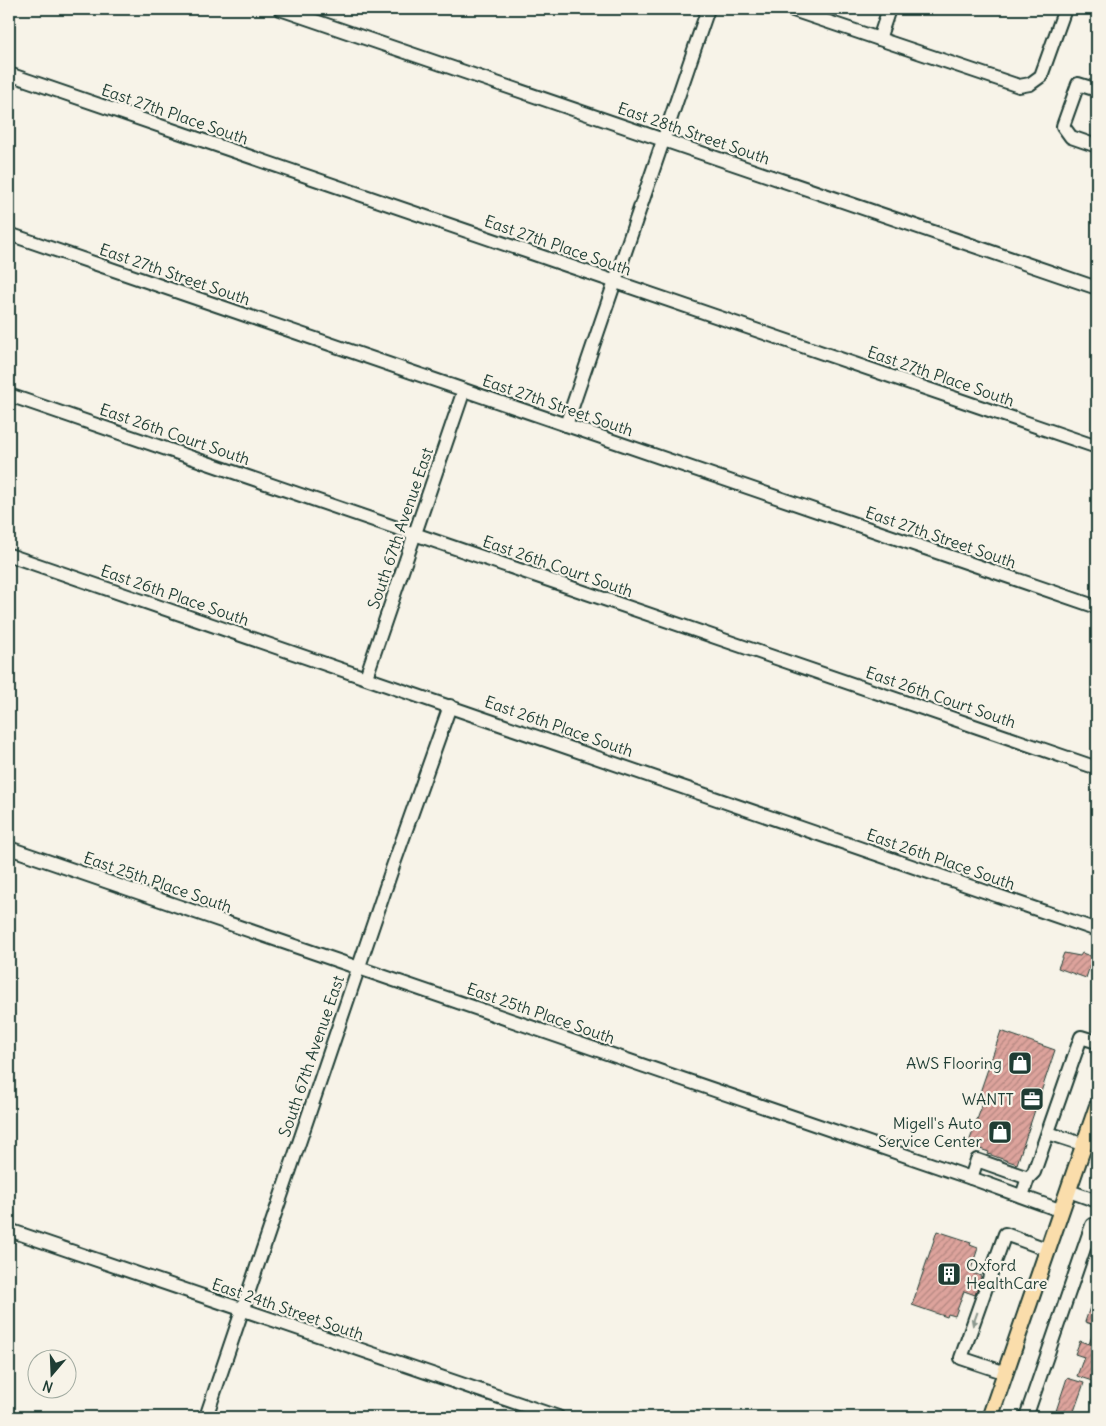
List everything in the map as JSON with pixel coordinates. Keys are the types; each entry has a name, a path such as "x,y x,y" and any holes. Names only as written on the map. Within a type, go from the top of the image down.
{"main road":[{"path":"990,1417 1068,1191 1094,1125 1097,1107"}],"street":[{"name":"East 28th Street South","path":"280,9 1097,288"},
{"path":"566,425 708,9"},
{"path":"790,9 1014,85 1025,86 1041,76 1065,9"},
{"path":"879,39 889,9"},
{"name":"East 27th Place South","path":"9,74 1097,447"},
{"path":"1097,90 1078,84 1063,126 1071,138 1097,146"},
{"name":"East 27th Street South","path":"9,234 1097,607"},
{"name":"South 67th Avenue East","path":"366,677 464,390"},
{"name":"East 26th Court South","path":"9,395 1097,768"},
{"name":"East 26th Place South","path":"9,555 1097,930"},
{"name":"South 67th Avenue East","path":"206,1417 241,1310 450,706"},
{"name":"East 25th Place South","path":"9,848 971,1178 1062,1211"},
{"path":"1022,1196 1028,1178 1034,1172 1081,1037 1097,1042"},
{"path":"1048,1133 1085,1145"},
{"path":"971,1178 977,1160 1028,1178"},
{"path":"1068,1191 1097,1202"},
{"path":"1026,1417 1092,1224"},
{"name":"East 24th Street South","path":"9,1230 558,1417"},
{"path":"1006,1373 961,1358 1004,1234 1048,1250"}],"building":[{"path":"1064,953 1080,956 1082,953 1093,957 1086,978 1058,968"},
{"path":"1001,1031 1055,1050 1017,1164 968,1145 983,1103 977,1101"},
{"name":"Oxford HealthCare","path":"937,1231 971,1242 970,1245 978,1248 970,1272 981,1276 981,1278 975,1295 964,1291 955,1316 948,1314 947,1317 912,1305"},
{"path":"1095,1292 1097,1292 1097,1326 1085,1322"},
{"path":"1096,1326 1097,1375 1094,1374 1092,1381 1077,1376 1084,1357 1075,1354 1080,1341 1089,1344"},
{"path":"1067,1378 1084,1383 1072,1417 1054,1417"}],"place":[{"name":"AWS Flooring","path":"1020,1063"},
{"name":"WANTT","path":"1032,1099"},
{"name":"Migell's Auto Service Center","path":"1000,1132"},
{"name":"Oxford HealthCare","path":"949,1274"}]}
